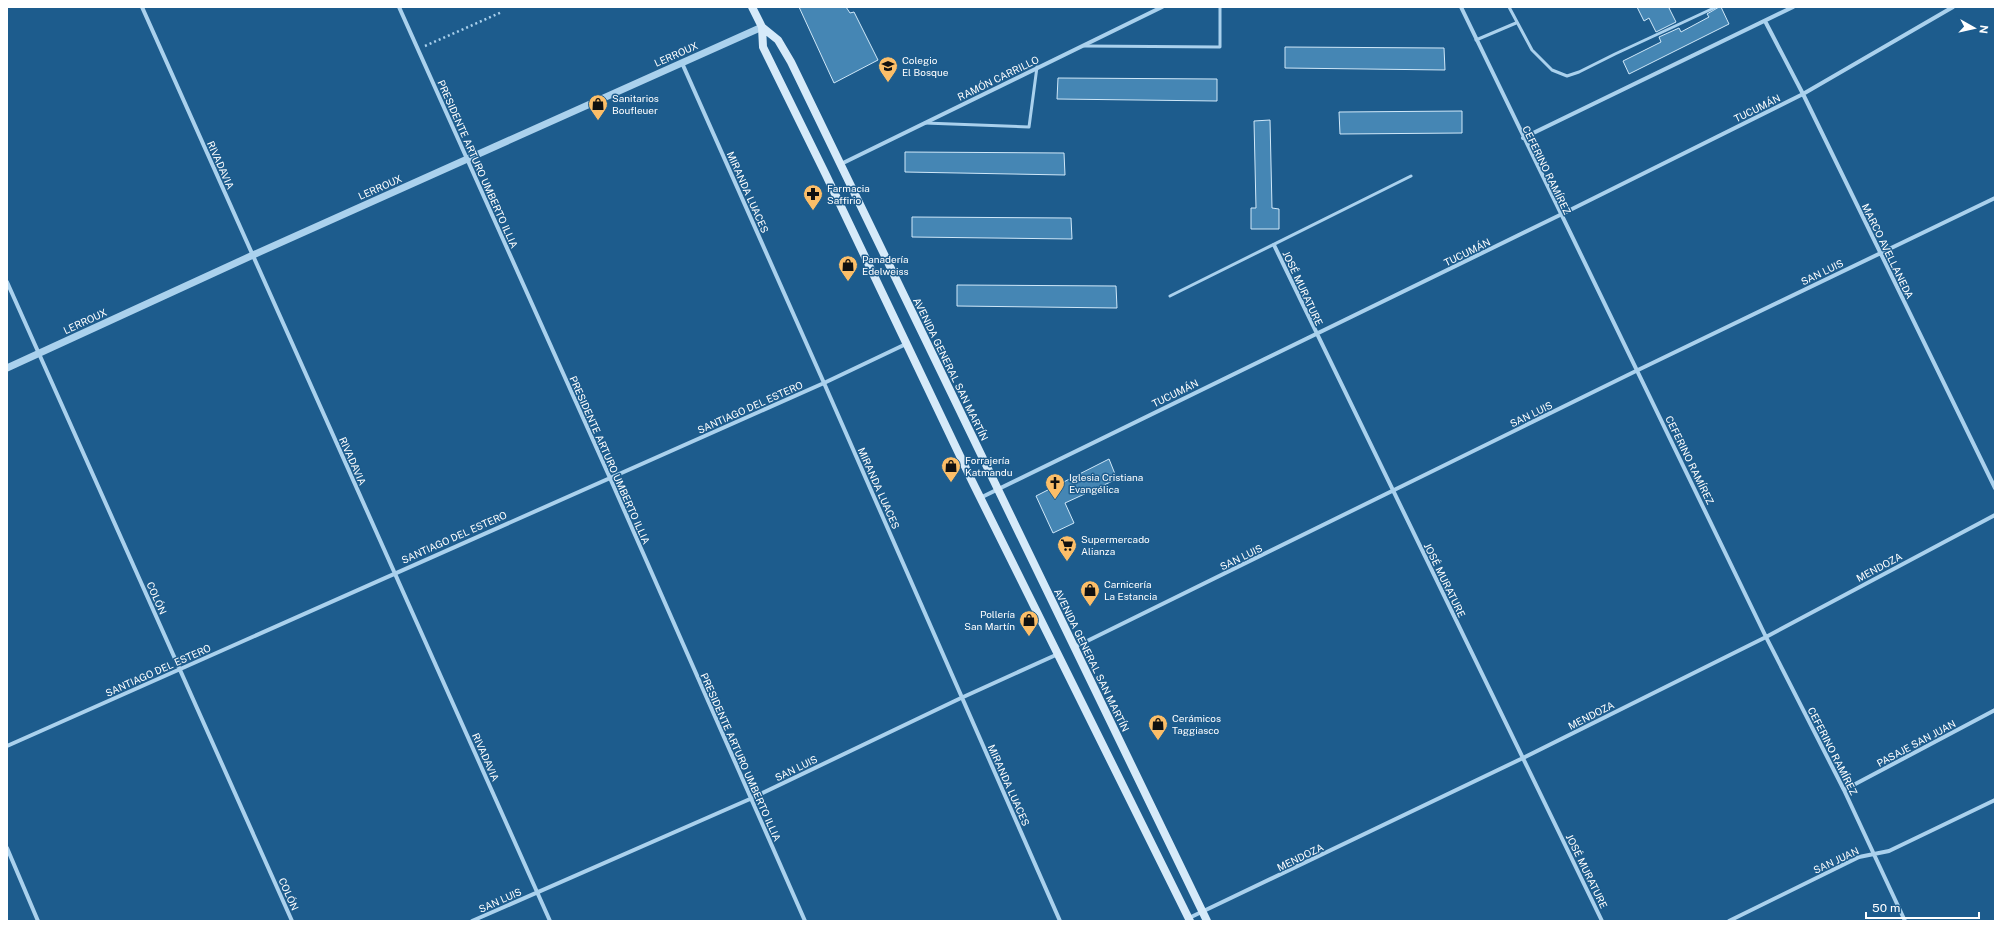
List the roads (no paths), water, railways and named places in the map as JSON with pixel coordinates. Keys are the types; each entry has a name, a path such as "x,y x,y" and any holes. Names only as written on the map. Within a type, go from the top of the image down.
{"main road":[{"name":"AVENIDA GENERAL SAN MARTÍN","path":"752,7 762,26 778,40 841,164 1207,921"},
{"name":"AVENIDA GENERAL SAN MARTÍN","path":"762,26 762,47 826,175 980,498 1059,654 1190,920"}],"street":[{"name":"RIVADAVIA","path":"142,7 550,921"},
{"name":"PRESIDENTE ARTURO UMBERTO ILLIA","path":"399,7 610,478 804,921"},
{"name":"RAMÓN CARRILLO","path":"841,164 1162,7"},
{"name":"CEFERINO RAMÍREZ","path":"1461,7 1560,215 1638,370 1766,637 1844,790 1905,921"},
{"path":"1523,138 1793,7"},
{"name":"TUCUMÁN","path":"980,498 1560,215 1803,94 1953,7"},
{"name":"MARCO AVELLANEDA","path":"1765,21 1803,94 1879,253 1995,488"},
{"name":"LERROUX","path":"7,368 253,255 762,26"},
{"name":"MIRANDA LUACES","path":"681,62 824,383 1060,921"},
{"name":"SAN LUIS","path":"1075,647 1393,492 1638,370 1995,198"},
{"name":"JOSÉ MURATURE","path":"1274,245 1602,921"},
{"name":"COLÓN","path":"7,282 292,921"},
{"name":"SANTIAGO DEL ESTERO","path":"7,746 824,383 907,344"},
{"name":"MENDOZA","path":"1190,920 1203,912 1523,758 1766,637 1995,515"},
{"name":"SAN LUIS","path":"472,921 750,799 961,698 1059,654"},
{"name":"PASAJE SAN JUAN","path":"1844,790 1995,710"},
{"name":"SAN JUAN","path":"1729,921 1860,857 1889,851 1995,800"},
{"path":"7,848 38,921"}],"lane":[{"path":"1081,46 1220,47 1220,7"},
{"path":"1510,7 1516,23 1532,50 1542,62 1558,74 1567,76 1579,72 1716,7"},
{"path":"1476,40 1516,23"},
{"path":"924,123 1029,127 1037,67"},
{"path":"1170,296 1411,176"}],"place":[{"name":"Colegio El Bosque","path":"888,83"},
{"name":"Sanitarios Boufleuer","path":"598,121"},
{"name":"Farmacia Saffirio","path":"813,211"},
{"name":"Panadería Edelweiss","path":"848,282"},
{"name":"Forrajería Katmandu","path":"951,483"},
{"name":"Iglesia Cristiana Evangélica","path":"1055,500"},
{"name":"Supermercado Alianza","path":"1067,562"},
{"name":"Carnicería La Estancia","path":"1090,607"},
{"name":"Pollería San Martín","path":"1029,637"},
{"name":"Cerámicos Taggiasco","path":"1158,741"}]}
